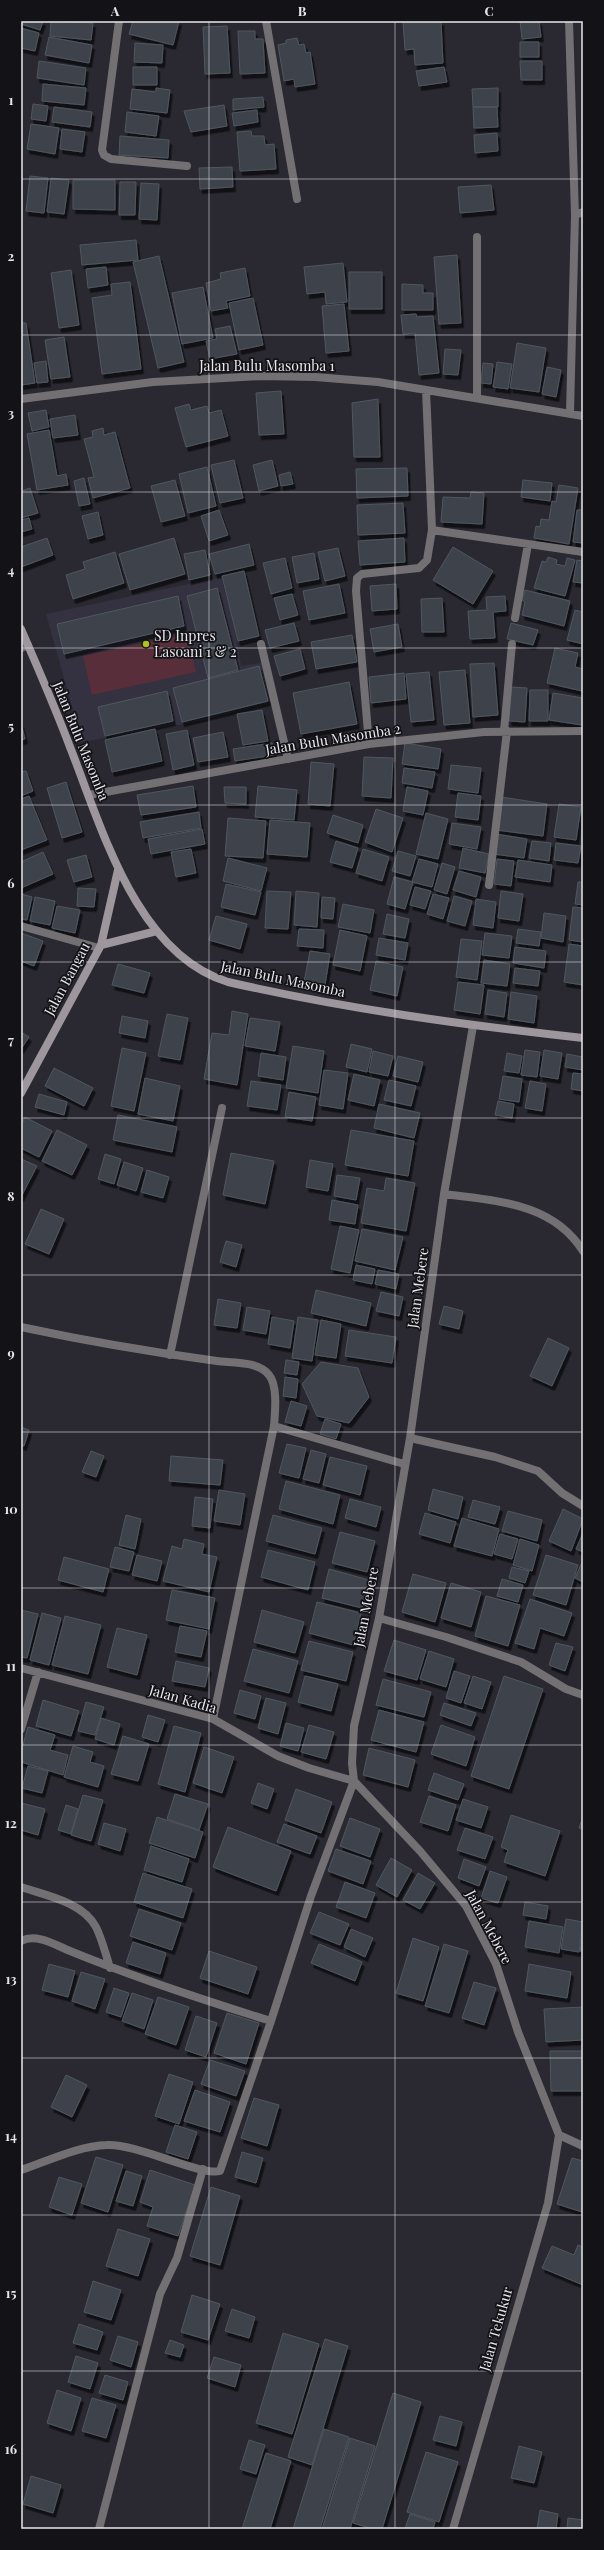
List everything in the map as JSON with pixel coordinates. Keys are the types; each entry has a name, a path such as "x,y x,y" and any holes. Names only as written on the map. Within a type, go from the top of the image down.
{"street":[{"path":"119,21 102,150 104,155 111,159 187,166"},
{"path":"266,21 297,199"},
{"path":"569,21 574,215 570,413"},
{"path":"574,215 583,212"},
{"path":"477,237 477,398"},
{"name":"Jalan Bulu Masomba 1","path":"21,399 153,382 262,376 323,377 378,382 583,416"},
{"path":"369,744 356,591 357,578 362,574 419,568 427,560 432,530 426,390"},
{"path":"432,530 583,552"},
{"path":"515,618 528,544"},
{"name":"Jalan Bulu Masomba","path":"21,629 24,646 89,795 118,870 156,931 193,967 212,977 228,982 353,1008 473,1026 583,1038"},
{"path":"261,644 288,759"},
{"path":"489,885 505,731 512,644"},
{"name":"Jalan Bulu Masomba 2","path":"89,795 369,744 505,731 583,731"},
{"name":"Jalan Bangau","path":"21,1093 100,947 118,870"},
{"path":"21,926 100,947 156,931"},
{"name":"Jalan Mebere","path":"473,1026 444,1194 410,1438 404,1464 379,1618 354,1726 352,1747 354,1781 420,1851 466,1906 496,1964 518,2032 559,2135"},
{"path":"170,1355 222,1108"},
{"path":"444,1194 512,1203 532,1209 563,1227 583,1251"},
{"path":"21,1327 74,1339 170,1355 253,1365 269,1375 272,1384 275,1410 274,1426 213,1719"},
{"path":"274,1426 404,1464"},
{"path":"410,1438 496,1457 538,1471 562,1493 583,1506"},
{"path":"379,1618 446,1636 521,1662 566,1689 583,1695"},
{"name":"Jalan Kadia","path":"21,1668 213,1719 278,1756 309,1768 354,1781"},
{"path":"21,1729 38,1672"},
{"path":"21,2170 86,2148 107,2145 128,2147 218,2172 222,2168 311,1896 354,1781"},
{"path":"21,1887 64,1902 82,1912 96,1927 110,1968"},
{"path":"21,1941 33,1938 45,1940 110,1968 195,1998 271,2021"},
{"path":"559,2135 583,2146"},
{"name":"Jalan Tekukur","path":"453,2529 548,2204 559,2135"},
{"path":"99,2529 160,2294 177,2258 203,2169"}],"shaded area":[{"name":"SD Inpres Lasoani 1 & 2","path":"221,577 234,624 241,666 261,663 271,702 205,720 82,742 46,614"},
{"path":"187,634 196,672 92,695 83,656"}],"building":[{"path":"21,21 43,21 40,30 21,24"},
{"path":"51,21 93,23 91,40 50,36"},
{"path":"133,21 179,21 173,45 129,34"},
{"path":"403,21 441,21 443,63 415,65 414,49 405,50"},
{"path":"520,21 539,21 541,37 522,39"},
{"path":"227,26 230,73 205,74 203,27"},
{"path":"21,28 39,33 35,51 21,48"},
{"path":"238,31 255,31 255,39 263,39 265,73 240,74"},
{"path":"49,37 92,45 89,63 45,55"},
{"path":"297,38 299,45 304,44 306,53 310,52 315,84 295,87 294,79 284,81 278,45 286,43 286,40"},
{"path":"520,42 539,42 539,57 520,57"},
{"path":"135,43 163,45 162,63 134,62"},
{"path":"39,61 86,68 84,85 37,78"},
{"path":"520,61 542,61 542,80 521,80"},
{"path":"133,67 157,67 157,85 133,85"},
{"path":"444,67 447,82 419,86 416,71"},
{"path":"43,84 86,88 84,105 42,101"},
{"path":"156,88 170,90 167,113 130,109 132,89 156,92"},
{"path":"498,88 498,107 473,107 472,89"},
{"path":"263,97 264,107 233,110 233,99"},
{"path":"33,104 48,106 46,121 31,119"},
{"path":"224,105 227,126 191,132 184,111"},
{"path":"54,107 92,112 90,127 52,122"},
{"path":"473,107 497,107 498,127 474,128"},
{"path":"257,110 258,122 234,126 232,113"},
{"path":"127,112 159,116 156,136 125,132"},
{"path":"31,124 59,128 55,154 27,149"},
{"path":"62,129 85,132 82,152 60,149"},
{"path":"251,131 252,136 264,136 265,145 274,144 276,169 240,171 237,132"},
{"path":"497,133 498,151 475,153 474,135"},
{"path":"120,136 169,140 168,158 119,155"},
{"path":"232,167 233,187 200,189 199,168"},
{"path":"30,176 48,178 44,213 26,211"},
{"path":"51,178 69,180 64,214 47,212"},
{"path":"73,180 115,180 115,210 73,209"},
{"path":"120,182 136,182 135,215 119,215"},
{"path":"141,183 159,184 157,220 139,219"},
{"path":"491,185 494,210 460,213 458,187"},
{"path":"136,240 138,260 82,265 80,245"},
{"path":"457,255 461,323 439,324 434,257"},
{"path":"159,256 184,362 158,368 133,262"},
{"path":"343,263 347,302 326,304 325,292 307,294 304,267"},
{"path":"106,267 108,285 88,288 86,269"},
{"path":"245,268 250,296 226,301 228,308 211,311 206,283 221,279 220,273"},
{"path":"71,270 79,325 59,328 51,273"},
{"path":"349,272 382,272 382,309 349,309"},
{"path":"130,282 141,369 102,374 92,298 112,295 111,284"},
{"path":"402,284 423,285 423,293 433,293 433,310 402,310"},
{"path":"203,287 213,338 182,344 172,293"},
{"path":"253,298 263,345 239,350 229,303"},
{"path":"344,304 349,351 326,353 322,306"},
{"path":"416,314 417,317 433,316 439,373 419,375 415,333 403,334 401,315"},
{"path":"21,323 26,323 35,383 21,385"},
{"path":"230,326 237,354 210,359 206,341 217,339 215,329"},
{"path":"64,337 70,377 51,379 45,340"},
{"path":"517,343 546,348 539,392 510,388"},
{"path":"445,349 461,350 458,375 443,374"},
{"path":"46,361 48,382 37,383 34,363"},
{"path":"497,362 512,364 508,389 493,387"},
{"path":"483,363 493,364 491,384 481,383"},
{"path":"547,367 561,370 556,397 542,394"},
{"path":"281,391 284,434 259,435 256,393"},
{"path":"378,399 380,457 354,457 352,403"},
{"path":"189,404 191,410 207,406 209,413 221,410 228,436 186,447 175,408"},
{"path":"46,410 49,427 32,431 28,413"},
{"path":"75,415 78,435 53,438 50,419"},
{"path":"103,428 104,435 115,432 130,488 93,498 88,478 94,477 84,439 93,437 92,431"},
{"path":"49,430 57,476 66,474 68,485 37,490 27,434"},
{"path":"234,460 243,498 220,503 211,465"},
{"path":"272,460 278,486 259,491 253,465"},
{"path":"207,467 216,506 188,513 179,474"},
{"path":"407,468 408,496 357,498 356,469"},
{"path":"290,472 293,484 281,486 279,475"},
{"path":"84,478 90,504 79,506 74,481"},
{"path":"175,480 185,516 161,522 151,486"},
{"path":"523,480 552,483 550,501 521,497"},
{"path":"559,485 578,488 569,544 534,538 536,526 540,527 541,519 549,520 552,501 556,502"},
{"path":"30,488 38,513 21,518 21,491"},
{"path":"471,492 484,493 482,524 441,522 443,497 470,498"},
{"path":"403,503 405,533 358,535 357,505"},
{"path":"219,510 228,535 209,541 201,516"},
{"path":"577,510 583,510 583,543 573,542"},
{"path":"98,512 103,535 88,539 82,516"},
{"path":"29,518 32,529 21,532 21,520"},
{"path":"47,538 53,555 21,567 21,547"},
{"path":"174,538 185,574 130,590 119,554"},
{"path":"404,538 405,562 360,565 358,541"},
{"path":"249,544 254,565 215,574 209,554"},
{"path":"453,547 493,571 473,604 433,580"},
{"path":"338,548 345,576 325,581 318,552"},
{"path":"205,550 210,575 189,580 184,554"},
{"path":"115,552 124,583 73,599 66,575 85,569 83,562"},
{"path":"314,553 319,579 297,583 292,557"},
{"path":"548,557 557,560 556,564 565,566 567,558 575,560 565,596 534,588 542,561 546,562"},
{"path":"285,558 292,588 271,594 263,563"},
{"path":"577,560 583,561 583,583 573,582"},
{"path":"244,571 259,636 238,641 222,576"},
{"path":"339,584 345,613 309,620 303,591"},
{"path":"396,584 397,609 372,611 370,586"},
{"path":"217,588 238,670 208,678 187,596"},
{"path":"525,590 570,601 564,626 522,615 525,602 522,600"},
{"path":"292,594 298,615 280,620 274,598"},
{"path":"178,596 184,626 64,654 57,624"},
{"path":"505,596 506,611 493,612 495,638 470,639 468,611 487,610 486,597"},
{"path":"442,598 444,632 422,632 421,599"},
{"path":"575,610 583,612 583,644 567,640"},
{"path":"294,623 299,641 270,648 265,630"},
{"path":"511,623 538,630 533,645 507,639"},
{"path":"398,624 402,647 374,652 370,629"},
{"path":"352,635 357,662 316,669 311,642"},
{"path":"555,648 578,653 575,667 583,669 582,691 547,683"},
{"path":"300,649 305,669 280,676 274,656"},
{"path":"494,663 498,715 473,717 470,664"},
{"path":"259,666 268,701 182,722 173,688"},
{"path":"465,670 470,723 444,725 439,672"},
{"path":"429,672 434,720 411,722 406,674"},
{"path":"404,673 406,699 371,703 369,677"},
{"path":"349,682 357,724 301,734 293,693"},
{"path":"511,687 527,688 525,722 509,721"},
{"path":"530,690 548,690 548,721 529,721"},
{"path":"167,691 173,721 105,736 98,707"},
{"path":"553,693 583,698 582,725 549,720"},
{"path":"262,710 268,741 243,745 237,714"},
{"path":"21,723 25,739 21,740"},
{"path":"155,729 162,761 112,772 105,740"},
{"path":"187,730 194,765 173,770 166,734"},
{"path":"223,732 228,757 198,762 193,738"},
{"path":"272,743 274,755 235,761 233,749"},
{"path":"405,743 441,749 438,769 402,764"},
{"path":"364,757 393,758 391,798 362,796"},
{"path":"311,762 334,764 330,806 308,804"},
{"path":"451,765 481,768 478,793 448,789"},
{"path":"404,768 435,772 432,788 402,783"},
{"path":"26,771 33,791 21,796 21,772"},
{"path":"66,782 82,832 62,838 47,788"},
{"path":"193,786 196,807 141,815 137,795"},
{"path":"258,786 297,790 294,820 255,817"},
{"path":"224,787 246,787 246,804 225,803"},
{"path":"407,787 428,791 423,815 403,811"},
{"path":"458,793 481,796 478,820 455,817"},
{"path":"29,796 47,840 21,850 21,799"},
{"path":"501,797 547,804 543,836 496,830"},
{"path":"559,804 581,807 576,840 554,837"},
{"path":"376,809 403,818 392,852 365,842"},
{"path":"199,812 201,828 143,838 140,822"},
{"path":"426,813 448,819 438,859 416,854"},
{"path":"333,815 363,825 358,843 327,833"},
{"path":"228,818 266,821 263,858 225,856"},
{"path":"270,820 310,823 307,857 267,854"},
{"path":"452,823 481,827 477,849 449,844"},
{"path":"202,829 205,844 151,854 148,839"},
{"path":"496,834 527,839 524,858 493,854"},
{"path":"336,841 358,848 352,868 330,862"},
{"path":"532,841 551,843 549,861 529,858"},
{"path":"556,843 581,846 578,863 554,860"},
{"path":"463,848 489,854 485,873 459,868"},
{"path":"191,849 196,873 176,877 171,852"},
{"path":"363,849 389,857 382,881 356,873"},
{"path":"398,851 416,856 410,876 392,871"},
{"path":"43,852 53,874 21,888 21,862"},
{"path":"86,855 92,877 74,882 67,860"},
{"path":"228,858 267,868 261,891 223,881"},
{"path":"419,859 438,864 432,887 412,882"},
{"path":"497,859 514,861 511,886 494,884"},
{"path":"518,860 552,865 550,882 515,877"},
{"path":"442,863 455,867 447,894 434,890"},
{"path":"459,871 481,877 476,897 453,890"},
{"path":"394,877 413,882 405,909 387,904"},
{"path":"578,882 583,882 583,905 575,904"},
{"path":"226,884 261,892 255,915 221,907"},
{"path":"415,887 431,891 425,909 410,905"},
{"path":"78,888 96,889 94,907 77,906"},
{"path":"267,891 291,892 288,929 265,928"},
{"path":"296,891 319,893 317,927 294,925"},
{"path":"501,891 523,894 519,921 498,918"},
{"path":"21,894 32,897 27,920 21,919"},
{"path":"433,894 449,898 443,919 427,914"},
{"path":"454,896 472,901 465,926 447,921"},
{"path":"35,897 55,901 50,925 30,921"},
{"path":"322,897 335,898 333,919 321,918"},
{"path":"476,899 496,902 493,928 473,925"},
{"path":"343,904 374,910 370,933 338,927"},
{"path":"57,906 80,910 75,933 52,928"},
{"path":"573,907 583,908 583,942 569,940"},
{"path":"544,913 566,916 563,942 541,938"},
{"path":"387,914 409,919 405,938 383,934"},
{"path":"216,916 247,924 240,949 209,940"},
{"path":"299,929 324,930 323,948 297,946"},
{"path":"518,929 541,932 539,946 516,943"},
{"path":"340,930 367,936 360,971 333,965"},
{"path":"21,933 43,941 34,966 21,961"},
{"path":"485,933 512,936 509,958 482,955"},
{"path":"379,938 408,943 405,960 376,955"},
{"path":"461,939 482,941 477,980 456,977"},
{"path":"569,944 583,946 583,985 564,982"},
{"path":"515,947 546,951 544,968 513,963"},
{"path":"310,951 330,954 325,985 304,982"},
{"path":"484,960 510,964 507,986 481,983"},
{"path":"376,961 403,967 397,996 370,990"},
{"path":"118,964 150,973 144,993 112,985"},
{"path":"515,968 540,971 538,986 513,983"},
{"path":"458,982 484,985 480,1014 454,1010"},
{"path":"488,990 507,993 504,1017 485,1014"},
{"path":"511,992 537,996 534,1023 508,1019"},
{"path":"232,1011 248,1014 237,1085 204,1079 212,1033 229,1035"},
{"path":"167,1014 188,1018 180,1060 158,1056"},
{"path":"122,1016 148,1021 145,1038 119,1033"},
{"path":"250,1018 280,1022 275,1051 245,1046"},
{"path":"21,1032 29,1037 21,1049"},
{"path":"351,1044 372,1049 367,1072 346,1067"},
{"path":"293,1046 324,1051 318,1093 286,1088"},
{"path":"122,1048 146,1053 134,1111 111,1106"},
{"path":"525,1050 540,1052 537,1077 521,1075"},
{"path":"544,1050 562,1053 558,1079 540,1076"},
{"path":"373,1051 393,1056 388,1076 369,1072"},
{"path":"261,1053 286,1057 283,1080 258,1076"},
{"path":"507,1053 522,1056 519,1073 504,1071"},
{"path":"567,1054 583,1057 583,1070 565,1067"},
{"path":"398,1056 423,1062 418,1082 393,1076"},
{"path":"54,1068 93,1088 84,1106 45,1086"},
{"path":"324,1070 348,1073 343,1109 319,1105"},
{"path":"573,1073 583,1074 583,1091 571,1089"},
{"path":"354,1074 380,1080 374,1106 348,1100"},
{"path":"503,1076 522,1079 519,1102 499,1099"},
{"path":"145,1078 180,1086 173,1121 138,1114"},
{"path":"389,1080 416,1086 411,1106 384,1100"},
{"path":"251,1081 281,1085 277,1110 247,1106"},
{"path":"530,1081 546,1084 542,1111 525,1108"},
{"path":"289,1092 316,1097 312,1121 285,1117"},
{"path":"39,1094 67,1102 64,1115 35,1107"},
{"path":"498,1101 514,1104 512,1118 495,1115"},
{"path":"379,1104 420,1113 414,1138 374,1128"},
{"path":"118,1115 177,1127 172,1152 113,1140"},
{"path":"25,1117 52,1131 39,1157 21,1148 21,1125"},
{"path":"57,1130 87,1145 72,1175 42,1161"},
{"path":"351,1130 414,1141 408,1176 345,1165"},
{"path":"231,1153 274,1161 265,1204 223,1195"},
{"path":"105,1154 121,1159 114,1184 98,1179"},
{"path":"21,1159 37,1166 21,1197"},
{"path":"310,1160 333,1164 328,1191 306,1187"},
{"path":"124,1162 143,1168 136,1191 117,1185"},
{"path":"147,1170 169,1177 163,1198 141,1192"},
{"path":"337,1175 360,1178 356,1200 334,1196"},
{"path":"386,1178 415,1183 406,1231 361,1223 367,1188 384,1191"},
{"path":"332,1200 358,1205 355,1224 329,1220"},
{"path":"41,1209 64,1219 49,1254 25,1244"},
{"path":"340,1226 359,1230 350,1273 331,1269"},
{"path":"362,1229 403,1237 395,1270 355,1261"},
{"path":"226,1241 242,1245 236,1267 220,1262"},
{"path":"356,1265 375,1269 372,1284 353,1280"},
{"path":"378,1270 399,1274 396,1289 375,1284"},
{"path":"316,1290 371,1303 366,1326 311,1313"},
{"path":"381,1292 403,1297 399,1316 376,1311"},
{"path":"218,1299 241,1303 237,1328 214,1325"},
{"path":"444,1306 463,1311 459,1329 439,1324"},
{"path":"247,1307 270,1311 266,1334 243,1330"},
{"path":"272,1317 294,1321 290,1348 268,1344"},
{"path":"298,1317 318,1320 312,1361 292,1358"},
{"path":"321,1320 341,1324 336,1358 315,1355"},
{"path":"349,1330 396,1337 392,1363 345,1356"},
{"path":"548,1338 569,1348 552,1386 530,1376"},
{"path":"286,1360 299,1362 297,1375 284,1373"},
{"path":"321,1362 358,1368 369,1397 349,1423 317,1416 302,1384"},
{"path":"285,1377 298,1379 296,1398 283,1396"},
{"path":"291,1401 307,1406 301,1426 285,1422"},
{"path":"325,1419 341,1424 336,1439 320,1434"},
{"path":"21,1427 29,1430 24,1446 21,1445"},
{"path":"287,1444 306,1448 299,1478 279,1473"},
{"path":"311,1450 326,1454 319,1483 303,1479"},
{"path":"91,1451 104,1456 96,1477 82,1472"},
{"path":"171,1456 223,1460 220,1485 169,1481"},
{"path":"330,1457 367,1466 360,1495 323,1485"},
{"path":"286,1481 340,1495 333,1524 279,1509"},
{"path":"433,1489 463,1497 458,1519 428,1510"},
{"path":"219,1490 245,1494 240,1525 214,1521"},
{"path":"195,1497 213,1499 210,1528 192,1526"},
{"path":"350,1499 381,1507 376,1527 345,1518"},
{"path":"473,1500 500,1507 495,1524 468,1517"},
{"path":"563,1509 583,1519 571,1551 549,1541"},
{"path":"508,1511 542,1520 537,1541 502,1531"},
{"path":"425,1513 456,1522 450,1543 419,1534"},
{"path":"126,1515 141,1519 135,1549 119,1545"},
{"path":"273,1515 322,1528 315,1554 266,1541"},
{"path":"462,1518 499,1529 492,1556 454,1546"},
{"path":"340,1532 375,1541 367,1572 332,1563"},
{"path":"583,1533 583,1552 576,1549"},
{"path":"500,1534 518,1539 512,1559 494,1554"},
{"path":"184,1539 204,1544 202,1554 217,1557 209,1592 163,1581 172,1546 182,1549"},
{"path":"520,1539 539,1545 532,1571 513,1565"},
{"path":"115,1547 134,1552 129,1571 110,1567"},
{"path":"268,1550 315,1562 308,1590 261,1577"},
{"path":"137,1555 162,1561 157,1581 132,1575"},
{"path":"546,1555 578,1565 566,1605 533,1595"},
{"path":"64,1557 109,1569 103,1592 58,1580"},
{"path":"583,1560 583,1582 575,1578"},
{"path":"512,1567 529,1571 525,1583 509,1578"},
{"path":"329,1569 369,1580 362,1608 322,1598"},
{"path":"413,1574 446,1583 435,1622 402,1612"},
{"path":"502,1579 523,1585 518,1602 497,1596"},
{"path":"451,1583 481,1592 471,1627 441,1618"},
{"path":"172,1590 215,1598 209,1629 166,1620"},
{"path":"486,1596 520,1605 508,1646 475,1636"},
{"path":"530,1599 572,1613 564,1636 540,1628 534,1649 515,1643"},
{"path":"317,1602 361,1613 353,1645 309,1633"},
{"path":"21,1610 38,1614 27,1658 21,1657"},
{"path":"262,1610 304,1622 295,1653 254,1642"},
{"path":"42,1613 61,1618 49,1665 30,1660"},
{"path":"65,1616 101,1625 88,1674 52,1665"},
{"path":"180,1626 207,1631 201,1657 175,1652"},
{"path":"117,1628 147,1635 137,1675 107,1667"},
{"path":"394,1640 426,1650 417,1680 384,1671"},
{"path":"309,1641 353,1652 346,1681 301,1670"},
{"path":"556,1643 573,1647 565,1671 549,1665"},
{"path":"253,1649 298,1661 289,1693 244,1681"},
{"path":"429,1651 454,1659 446,1687 420,1679"},
{"path":"176,1661 209,1668 205,1687 172,1681"},
{"path":"454,1671 470,1676 461,1703 446,1698"},
{"path":"305,1676 338,1684 331,1711 298,1702"},
{"path":"473,1676 491,1682 482,1709 464,1703"},
{"path":"504,1676 543,1689 509,1789 471,1776"},
{"path":"383,1679 431,1692 424,1717 376,1705"},
{"path":"240,1690 261,1696 255,1719 234,1713"},
{"path":"266,1698 286,1703 278,1734 258,1728"},
{"path":"43,1700 79,1711 71,1736 36,1726"},
{"path":"86,1702 104,1707 95,1735 78,1731"},
{"path":"444,1703 476,1713 471,1726 440,1715"},
{"path":"379,1710 424,1722 416,1752 371,1740"},
{"path":"148,1715 165,1720 158,1742 142,1737"},
{"path":"101,1718 120,1724 114,1745 95,1739"},
{"path":"286,1723 304,1728 298,1751 280,1746"},
{"path":"309,1725 334,1732 326,1759 301,1752"},
{"path":"441,1725 475,1737 466,1766 431,1754"},
{"path":"174,1726 201,1733 185,1792 158,1784"},
{"path":"28,1727 55,1735 50,1750 68,1755 63,1775 21,1762 21,1752"},
{"path":"123,1736 149,1744 138,1781 111,1774"},
{"path":"73,1746 93,1752 90,1762 104,1766 98,1787 64,1777"},
{"path":"204,1747 234,1757 222,1793 193,1783"},
{"path":"369,1748 415,1760 408,1787 363,1775"},
{"path":"28,1766 48,1771 42,1793 22,1788"},
{"path":"434,1773 464,1784 458,1800 428,1790"},
{"path":"258,1783 274,1789 267,1809 251,1803"},
{"path":"296,1789 332,1802 321,1833 285,1820"},
{"path":"175,1794 208,1804 199,1830 167,1819"},
{"path":"83,1795 103,1800 91,1841 71,1835"},
{"path":"429,1796 456,1805 448,1831 420,1822"},
{"path":"463,1799 488,1807 481,1828 456,1820"},
{"path":"21,1803 45,1809 38,1835 21,1830"},
{"path":"66,1805 78,1809 71,1834 58,1830"},
{"path":"511,1815 560,1831 545,1876 504,1862 508,1850 501,1847"},
{"path":"157,1817 203,1832 195,1858 149,1843"},
{"path":"583,1817 583,1829 579,1828"},
{"path":"350,1818 380,1829 370,1857 340,1846"},
{"path":"104,1823 126,1829 120,1851 98,1844"},
{"path":"284,1824 317,1836 310,1854 277,1842"},
{"path":"228,1827 291,1851 276,1891 213,1867"},
{"path":"465,1828 493,1837 485,1859 457,1850"},
{"path":"151,1846 189,1859 182,1882 144,1870"},
{"path":"336,1849 371,1861 363,1884 328,1871"},
{"path":"391,1858 412,1870 397,1897 376,1885"},
{"path":"464,1859 486,1867 479,1886 458,1878"},
{"path":"490,1871 507,1877 498,1903 481,1898"},
{"path":"143,1873 192,1889 183,1918 134,1902"},
{"path":"418,1873 435,1883 420,1909 403,1900"},
{"path":"345,1882 375,1893 366,1918 336,1907"},
{"path":"525,1902 548,1906 546,1919 523,1915"},
{"path":"139,1909 181,1923 172,1950 130,1936"},
{"path":"319,1912 349,1924 340,1945 310,1933"},
{"path":"566,1919 583,1922 579,1952 561,1949"},
{"path":"529,1921 563,1927 559,1953 525,1947"},
{"path":"351,1929 373,1938 365,1957 344,1947"},
{"path":"583,1935 583,1951 580,1951"},
{"path":"413,1938 439,1947 423,2001 396,1993"},
{"path":"133,1942 166,1953 160,1974 126,1963"},
{"path":"319,1944 362,1962 355,1981 311,1963"},
{"path":"444,1944 468,1951 449,2013 425,2006"},
{"path":"209,1951 257,1967 248,1994 200,1978"},
{"path":"49,1964 75,1971 68,1997 42,1990"},
{"path":"529,1964 571,1972 567,1998 525,1991"},
{"path":"81,1972 105,1979 95,2009 72,2001"},
{"path":"474,1982 496,1988 484,2025 462,2018"},
{"path":"114,1988 129,1993 121,2017 106,2012"},
{"path":"132,1993 153,2000 144,2029 122,2021"},
{"path":"158,1997 189,2007 176,2045 145,2034"},
{"path":"583,2007 583,2040 546,2042 544,2009"},
{"path":"227,2013 259,2023 246,2064 214,2053"},
{"path":"196,2016 217,2023 206,2057 185,2050"},
{"path":"550,2051 583,2051 583,2091 551,2091"},
{"path":"210,2060 245,2071 236,2096 201,2084"},
{"path":"169,2074 193,2082 179,2124 155,2116"},
{"path":"66,2075 87,2085 72,2117 51,2107"},
{"path":"195,2090 230,2102 220,2132 184,2121"},
{"path":"254,2098 279,2105 267,2146 241,2138"},
{"path":"175,2125 197,2132 188,2159 166,2152"},
{"path":"242,2152 263,2158 256,2183 235,2177"},
{"path":"96,2157 123,2165 108,2212 81,2203"},
{"path":"572,2158 583,2161 582,2212 557,2204"},
{"path":"150,2170 195,2185 178,2236 147,2226 153,2207 140,2202"},
{"path":"126,2171 142,2176 133,2206 116,2201"},
{"path":"59,2177 82,2184 72,2215 49,2207"},
{"path":"211,2187 240,2196 220,2265 190,2256"},
{"path":"118,2229 150,2239 138,2276 106,2266"},
{"path":"578,2245 583,2247 583,2285 542,2268 552,2246 574,2255"},
{"path":"93,2281 121,2290 111,2320 84,2312"},
{"path":"192,2295 220,2304 208,2340 181,2332"},
{"path":"232,2309 255,2317 249,2338 225,2331"},
{"path":"79,2324 103,2332 97,2350 73,2343"},
{"path":"283,2333 319,2344 292,2434 256,2423"},
{"path":"118,2336 138,2342 131,2367 110,2360"},
{"path":"325,2339 348,2346 312,2465 288,2457"},
{"path":"170,2340 184,2345 180,2357 165,2353"},
{"path":"76,2356 98,2363 90,2389 68,2382"},
{"path":"214,2357 241,2365 235,2387 207,2378"},
{"path":"105,2375 128,2382 123,2400 99,2393"},
{"path":"57,2390 81,2398 71,2431 47,2423"},
{"path":"393,2393 421,2402 382,2529 373,2529 353,2523"},
{"path":"92,2398 116,2405 106,2438 82,2431"},
{"path":"440,2416 462,2422 456,2446 433,2440"},
{"path":"324,2429 349,2437 320,2529 293,2529"},
{"path":"350,2438 375,2446 350,2529 322,2529"},
{"path":"249,2440 265,2445 256,2474 240,2469"},
{"path":"519,2446 542,2452 534,2483 511,2478"},
{"path":"426,2452 458,2462 439,2522 407,2512"},
{"path":"266,2453 291,2461 270,2529 242,2529"},
{"path":"31,2476 61,2485 53,2513 23,2504"},
{"path":"540,2510 558,2514 556,2529 537,2529"},
{"path":"410,2514 435,2522 433,2529 405,2529"},
{"path":"568,2518 583,2520 583,2529 567,2529"}],"place":[{"name":"SD Inpres Lasoani 1 & 2","path":"146,644"}]}
